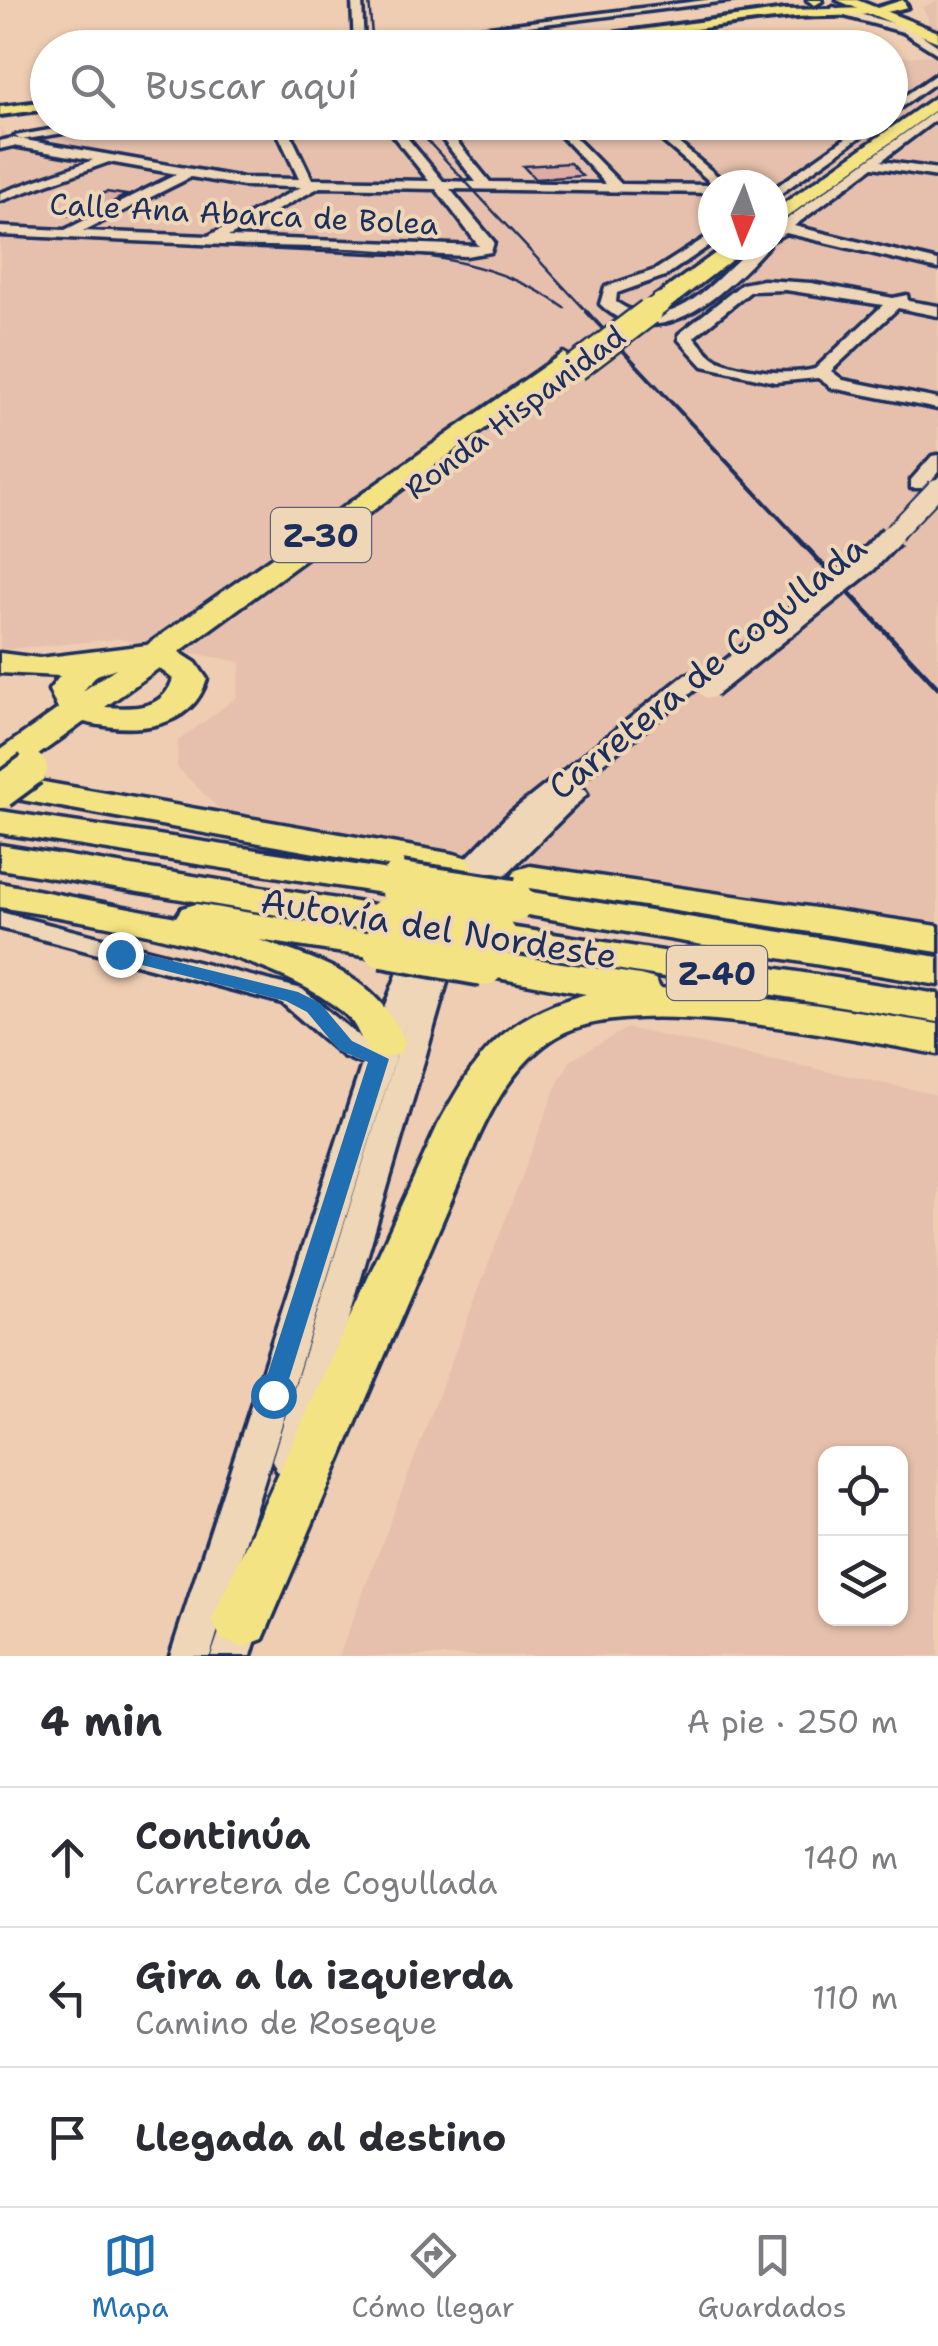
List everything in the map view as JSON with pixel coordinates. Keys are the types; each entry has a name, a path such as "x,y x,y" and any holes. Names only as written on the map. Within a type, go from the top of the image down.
{"highway":[{"path":"844,7 897,5"},
{"path":"897,5 912,23"},
{"path":"897,5 912,23"},
{"path":"844,7 912,23 938,34"},
{"path":"908,117 936,94"},
{"path":"908,113 936,94"},
{"path":"788,189 816,176 869,140"},
{"path":"788,218 880,140"},
{"name":"Ronda Hispanidad","path":"7,776 82,706 165,659 569,364 702,260"},
{"name":"Ronda Hispanidad","path":"653,301 717,260"},
{"path":"0,663 39,668 92,664 127,655 165,659"},
{"path":"82,706 74,676 92,664"},
{"path":"0,675 41,680 82,706"},
{"path":"7,776 489,898 836,1022"},
{"name":"Autovía del Nordeste","path":"0,822 406,931"},
{"name":"Autovía del Nordeste","path":"0,857 406,931 489,898 938,971"},
{"path":"0,892 406,931 489,898 938,940"},
{"path":"0,892 153,925 301,972 361,1004 382,1051"},
{"name":"Autovía del Nordeste","path":"489,898 938,1008"},
{"path":"236,1637 385,1290 455,1142 482,1089 516,1045 559,1017 628,1004 683,1004 938,1039"}],"main road":[{"path":"636,30 737,21 796,10 815,0 844,7"},
{"path":"664,30 844,7"},
{"path":"1,110 30,107"}],"street":[{"path":"357,0 358,30"},
{"path":"630,0 690,23"},
{"path":"461,30 730,0"},
{"path":"689,2 737,21"},
{"path":"844,7 907,30"},
{"path":"543,20 566,30"},
{"path":"498,25 509,30"},
{"path":"908,31 935,54"},
{"path":"908,100 936,94"},
{"path":"908,106 936,94"},
{"path":"908,129 936,94"},
{"path":"7,138 104,160 243,182 698,189"},
{"path":"287,140 312,183"},
{"path":"400,140 436,185"},
{"path":"449,140 486,185"},
{"path":"570,140 618,188"},
{"path":"668,140 704,170"},
{"path":"816,176 851,140"},
{"path":"788,186 851,140"},
{"path":"788,220 898,142"},
{"path":"838,174 898,142"},
{"path":"0,197 104,160"},
{"path":"870,162 938,172"},
{"path":"67,234 190,174"},
{"path":"210,241 312,183"},
{"name":"Calle Ana Abarca de Bolea","path":"0,230 466,252 486,248 486,242 436,185"},
{"path":"788,231 938,265"},
{"path":"698,247 660,273 610,290 608,304 635,324 667,323 744,260"},
{"path":"898,301 821,372 775,378 716,365 705,360 685,338 752,284 938,303"},
{"path":"812,286 938,310"},
{"path":"821,372 833,382 938,404"},
{"name":"Carretera de Cogullada","path":"489,898 559,807 701,683 866,562 931,486 938,460"},
{"path":"0,920 292,996 314,1008 345,1046 382,1051"},
{"path":"190,1656 382,1051 406,931"},
{"path":"236,1637 406,931"}],"shaded area":[{"path":"938,0 938,925 237,827 177,767 178,741 237,697 241,662 118,639 0,650 0,127 13,142 908,140 908,57 930,55 928,17 922,8"},
{"path":"627,1028 938,1095 938,1656 339,1656 557,1084 571,1060"}],"building":[{"path":"570,163 582,176 535,179 523,166"},
{"path":"106,192 126,195 83,217 60,214"}],"railway":[{"path":"369,0 372,30"},
{"path":"427,140 589,314"},
{"path":"216,246 351,249 442,259 486,269 527,285 565,308"},
{"path":"587,312 799,539"},
{"path":"796,536 938,688"}],"route":[{"path":"120,954 292,996 314,1008 345,1046 379,1059 273,1395"}]}
